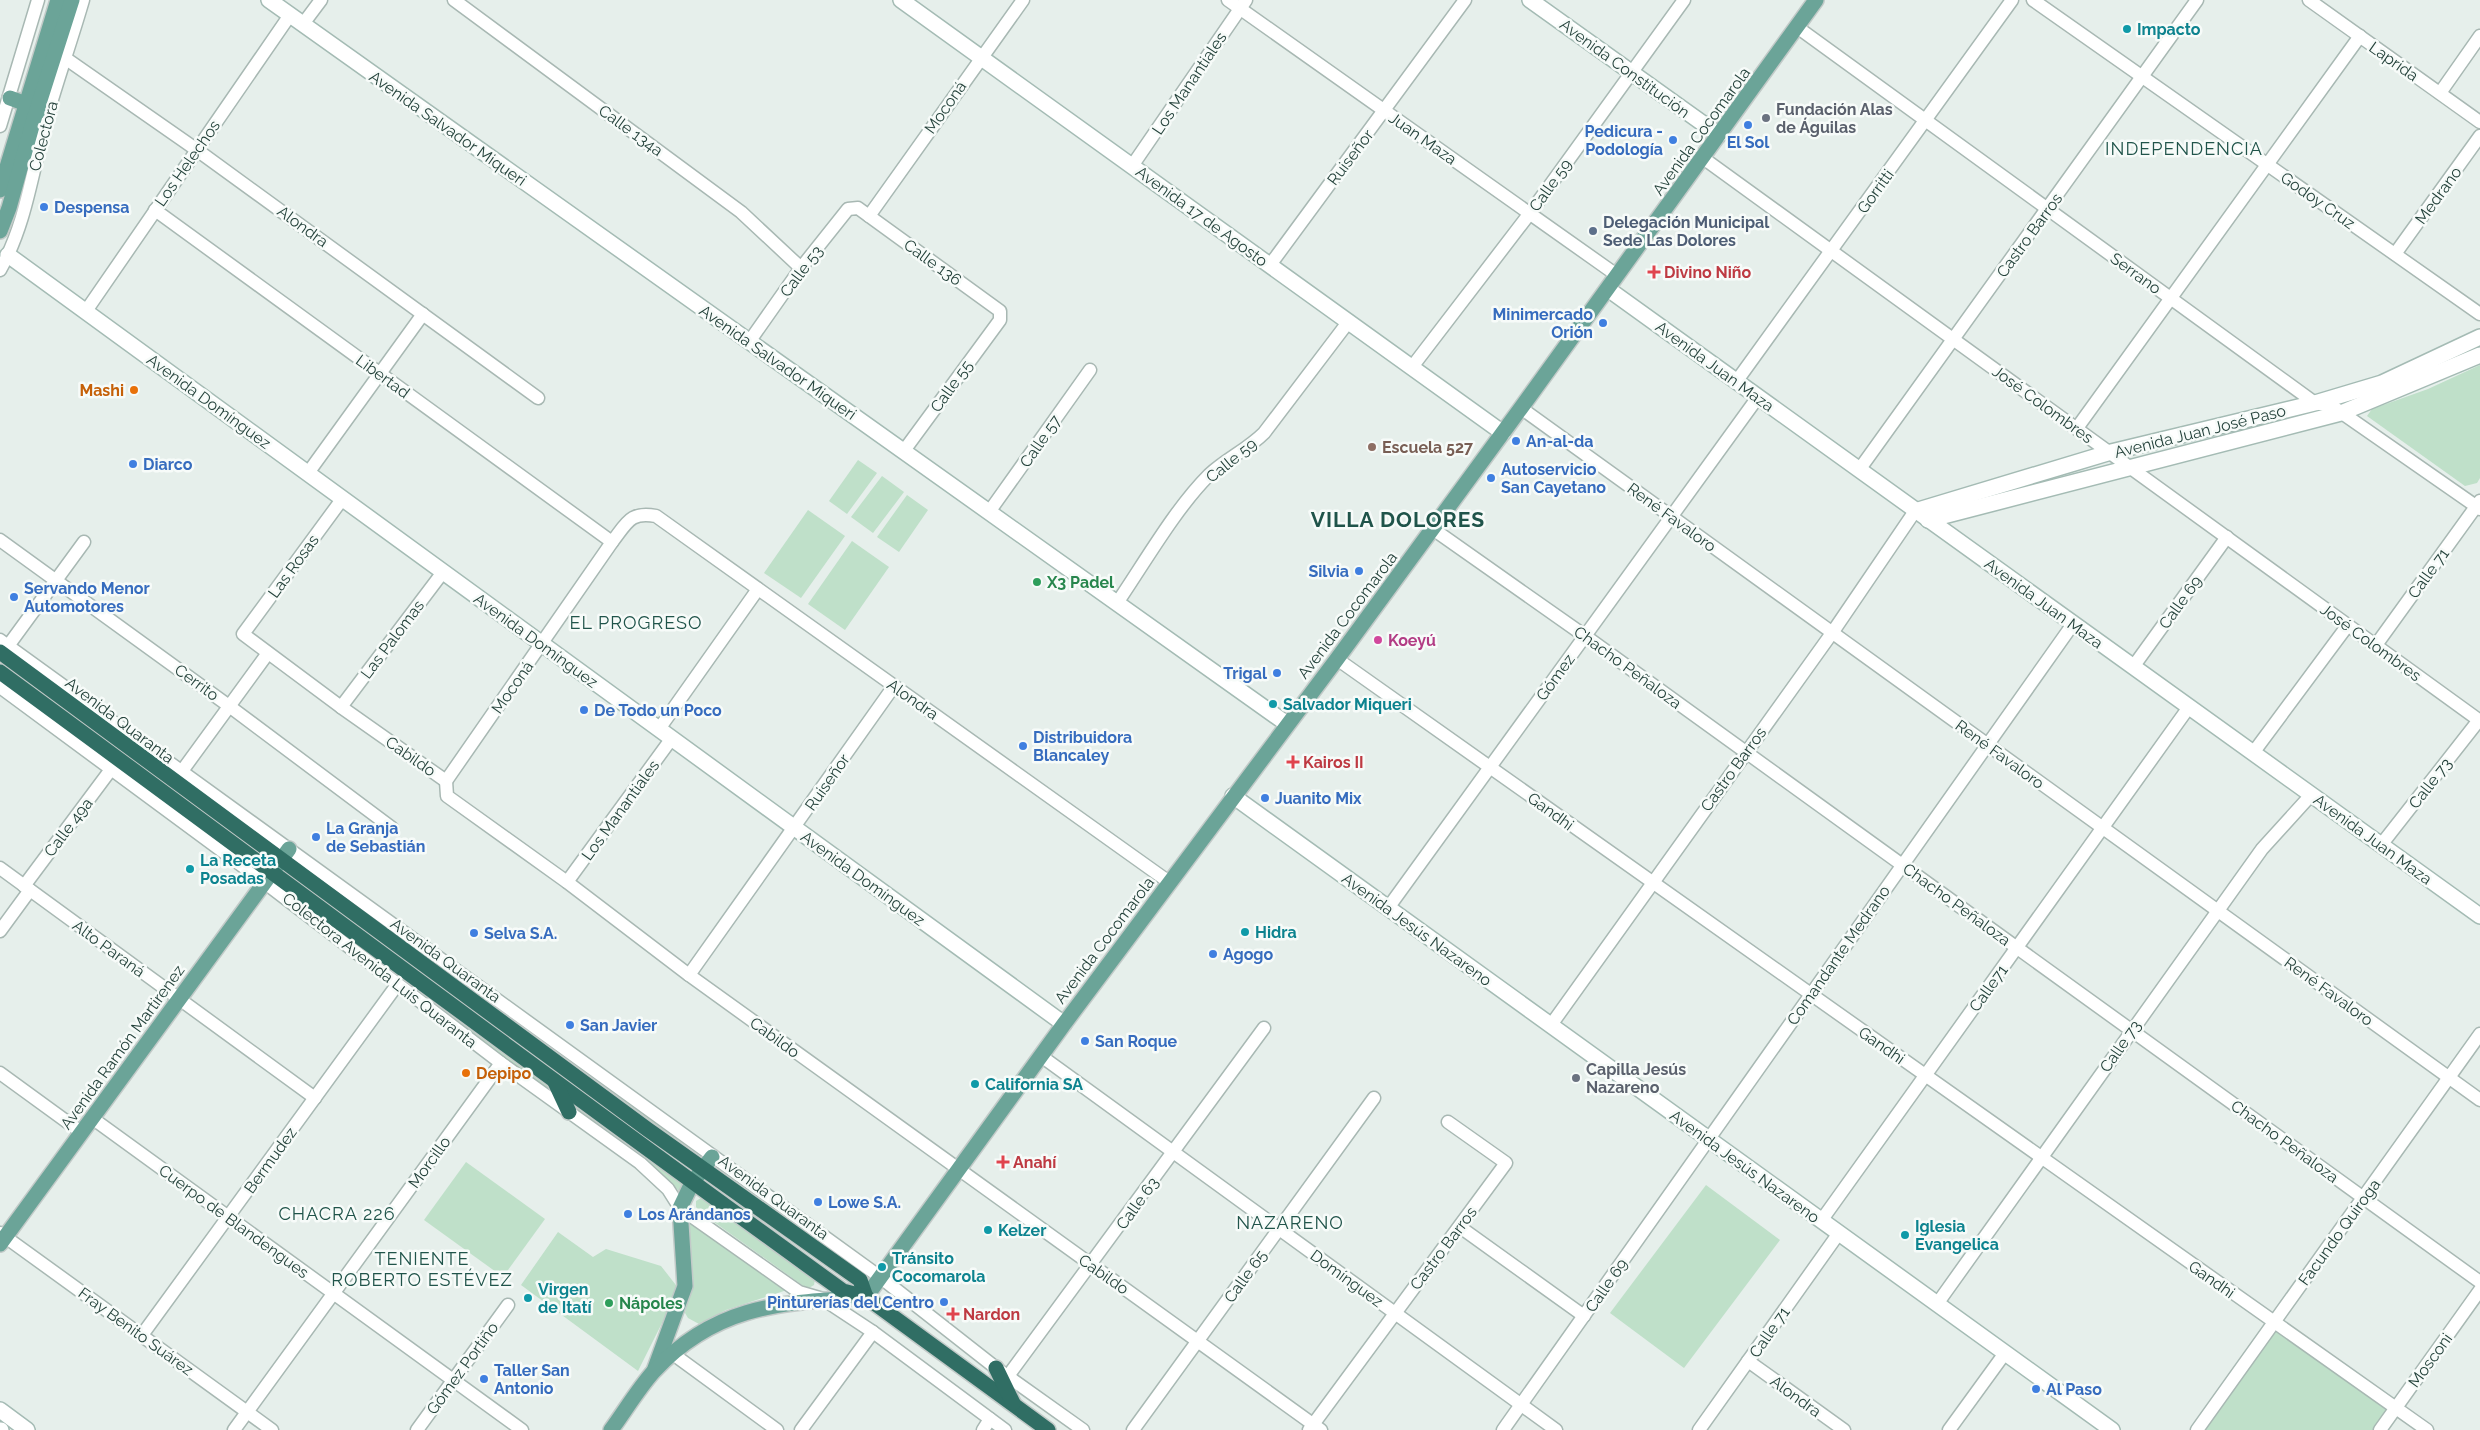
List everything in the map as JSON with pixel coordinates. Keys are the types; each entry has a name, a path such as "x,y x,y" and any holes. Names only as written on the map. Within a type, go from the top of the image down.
{"highway":[{"name":"Avenida Quaranta","path":"3,648 277,866 554,1080 692,1182 844,1290 866,1298 1048,1430"},
{"name":"Avenida Quaranta","path":"0,672 647,1129 708,1162 860,1280 866,1298"},
{"path":"554,1080 569,1112"},
{"path":"1002,1372 1013,1405"}],"main road":[{"path":"0,190 37,108 58,0"},
{"path":"0,231 9,208 37,108 72,0"},
{"name":"Avenida Salvador Miqueri","path":"269,0 1287,724"},
{"name":"Avenida 17 de Agosto","path":"901,0 1502,433"},
{"name":"Avenida Constitución","path":"1530,0 1719,135"},
{"name":"Avenida Cocomarola","path":"866,1298 1040,1056 1433,529 1816,0"},
{"path":"10,98 37,108"},
{"name":"Avenida Domínguez","path":"8,256 1064,1024"},
{"name":"Avenida Juan Maza","path":"1608,289 2480,916"},
{"name":"Avenida Juan José Paso","path":"1915,511 2111,452 2315,403 2382,382 2480,337"},
{"name":"Avenida Juan José Paso","path":"1928,520 2341,413 2480,355"},
{"name":"Avenida Jesús Nazareno","path":"1233,796 1707,1140 2112,1430"},
{"name":"Avenida Ramón Martirenez","path":"2,1238 277,866"},
{"path":"653,1372 685,1286 680,1208 692,1182 708,1162"},
{"path":"611,1430 653,1372 706,1329 741,1313 773,1305 823,1299 866,1298"},
{"path":"0,1410 27,1430"}],"street":[{"path":"0,126 38,0"},
{"name":"Colectora","path":"0,270 8,256 20,222 37,108 65,58 83,0"},
{"path":"303,24 320,0"},
{"name":"Calle 134a","path":"454,0 741,212 801,268"},
{"name":"Moconá","path":"869,216 1023,0"},
{"name":"Juan Maza","path":"1228,0 1243,4 1384,111 1618,276"},
{"name":"Ruiseñor","path":"1270,265 1466,0"},
{"name":"Calle 59","path":"1412,367 1530,213 1684,0"},
{"name":"Gorritti","path":"1736,382 2012,0"},
{"name":"Godoy Cruz","path":"2033,0 2480,314"},
{"name":"Castro Barros","path":"1859,470 2197,0"},
{"name":"Laprida","path":"2309,0 2480,122"},
{"name":"Los Manantiales","path":"1132,166 1243,4"},
{"name":"Los Helechos","path":"86,311 290,15"},
{"name":"Serrano","path":"1797,27 2315,403 2332,406 2479,506"},
{"path":"2077,428 2360,36"},
{"path":"2440,93 2480,36"},
{"name":"Alondra","path":"65,58 197,150 538,398"},
{"name":"Medrano","path":"2395,254 2480,136"},
{"name":"José Colombres","path":"1703,158 1830,252 2111,452 2479,721"},
{"name":"Calle 53","path":"749,342 801,268 848,209 858,208"},
{"name":"Calle 136","path":"858,208 1000,311 1000,320"},
{"name":"Libertad","path":"155,210 612,542"},
{"path":"308,473 423,314"},
{"name":"Calle 55","path":"903,452 1000,320"},
{"name":"Calle 59","path":"1117,603 1194,492 1210,475 1252,445 1264,434 1349,321"},
{"name":"Calle 57","path":"990,512 1090,370"},
{"name":"Gómez","path":"1388,908 1758,397"},
{"name":"René Favaloro","path":"1521,408 2480,1100"},
{"name":"Las Rosas","path":"243,634 342,498"},
{"name":"Calle 71","path":"2376,645 2479,506"},
{"name":"Castro Barros","path":"1550,1026 1744,752 1832,633 1915,511"},
{"name":"Moconá","path":"446,781 612,542 630,519 642,513 656,516"},
{"name":"Alondra","path":"656,516 1169,882"},
{"name":"Chacho Peñaloza","path":"1433,529 1585,636 2480,1282"},
{"name":"Calle 69","path":"2133,667 2227,537"},
{"name":"Cerrito","path":"0,540 230,706 392,828"},
{"path":"3,648 84,542"},
{"name":"Las Palomas","path":"341,707 443,572"},
{"name":"Los Manantiales","path":"568,882 758,589"},
{"name":"Comandante Medrano","path":"1707,1140 2073,624"},
{"path":"2254,753 2348,625"},
{"name":"Cabildo","path":"243,634 341,707 446,781 447,796 568,882 689,975 1198,1340 1314,1428"},
{"name":"Colectora Avenida Luis Quaranta","path":"3,648 182,772 398,985 501,1063 640,1163 668,1189 680,1208"},
{"path":"182,772 268,653"},
{"name":"Gandhi","path":"1337,660 2427,1430"},
{"name":"Ruiseñor","path":"689,975 894,686"},
{"name":"Colectora Avenida Luis Quaranta","path":"1,689 112,768 277,866"},
{"name":"Calle71","path":"1821,1220 2189,707"},
{"name":"Calle 73","path":"2381,845 2479,721"},
{"name":"Calle 49a","path":"27,888 112,768"},
{"name":"Calle 73","path":"1937,1304 2217,910 2262,849 2312,795"},
{"name":"Alto Paraná","path":"0,868 315,1098"},
{"path":"0,931 27,888"},
{"name":"Bermudez","path":"142,1335 398,985"},
{"name":"Calle 63","path":"1002,1372 1091,1265 1264,1028"},
{"name":"Facundo Quiroga","path":"2197,1430 2480,1034"},
{"name":"Domínguez","path":"1040,1056 1556,1430"},
{"name":"Morcillo","path":"234,1430 501,1063"},
{"path":"0,1073 81,1132"},
{"name":"Calle 65","path":"1133,1430 1374,1098"},
{"name":"Cuerpo de Blandengues","path":"92,1118 522,1430"},
{"name":"Castro Barros","path":"1314,1428 1394,1313 1506,1163 1448,1122"},
{"name":"Calle 69","path":"1503,1430 1707,1140"},
{"path":"708,1162 880,1278 1002,1372 1083,1430"},
{"path":"680,1208 799,1292 823,1299 873,1332 987,1425 1005,1430"},
{"path":"1460,1227 1584,1316"},
{"name":"Calle 71","path":"1700,1430 1839,1233"},
{"name":"Fray Benito Suárez","path":"2,1238 142,1335 272,1430"},
{"name":"Mosconi","path":"2380,1430 2480,1290"},
{"name":"Gómez Portiño","path":"417,1430 508,1305"},
{"path":"801,1430 873,1332"},
{"path":"1949,1430 2005,1353"},
{"path":"673,1354 777,1430"},
{"name":"Alondra","path":"1748,1361 1844,1430"}],"green space":[{"path":"2480,365 2480,478 2477,483 2465,486 2367,416 2372,409 2428,389"},
{"path":"858,460 877,473 847,514 829,501"},
{"path":"882,476 904,492 873,533 851,517"},
{"path":"907,495 928,510 899,552 877,537"},
{"path":"808,510 845,536 801,598 764,573"},
{"path":"852,541 889,567 845,630 808,604"},
{"path":"303,863 689,1145 685,1149 299,869"},
{"path":"290,888 552,1086 556,1097 286,893"},
{"path":"572,1099 684,1184 680,1192 655,1169 573,1109"},
{"path":"466,1162 545,1219 503,1277 424,1220"},
{"path":"1706,1185 1780,1240 1684,1368 1610,1313"},
{"path":"701,1198 815,1279 814,1285 809,1288 802,1285 700,1212 696,1207 696,1201"},
{"path":"689,1222 787,1290 726,1310 699,1324 688,1318 685,1313 692,1271"},
{"name":"Nápoles","path":"558,1232 593,1257 606,1249 661,1266 679,1289 638,1371 521,1285"},
{"path":"2276,1330 2388,1410 2374,1430 2205,1430"}],"place":[{"name":"Impacto","path":"2127,29"},
{"name":"Fundación Alas de Águilas","path":"1766,118"},
{"name":"El Sol","path":"1748,125"},
{"name":"Pedicura - Podología","path":"1673,140"},
{"name":"Despensa","path":"44,207"},
{"name":"Delegación Municipal Sede Las Dolores","path":"1593,231"},
{"name":"Divino Niño","path":"1654,272"},
{"name":"Minimercado Orión","path":"1603,323"},
{"name":"Mashi","path":"134,390"},
{"name":"An-al-da","path":"1516,441"},
{"name":"Escuela 527","path":"1372,447"},
{"name":"Diarco","path":"133,464"},
{"name":"Autoservicio San Cayetano","path":"1491,478"},
{"name":"Silvia","path":"1359,571"},
{"name":"X3 Padel","path":"1037,582"},
{"name":"Servando Menor Automotores","path":"14,597"},
{"name":"Koeyú","path":"1378,640"},
{"name":"Trigal","path":"1277,673"},
{"name":"Salvador Miqueri","path":"1273,704"},
{"name":"De Todo un Poco","path":"584,710"},
{"name":"Distribuidora Blancaley","path":"1023,746"},
{"name":"Kairos II","path":"1293,762"},
{"name":"Juanito Mix","path":"1265,798"},
{"name":"La Granja de Sebastián","path":"316,837"},
{"name":"La Receta Posadas","path":"190,869"},
{"name":"Hidra","path":"1245,932"},
{"name":"Selva S.A.","path":"474,933"},
{"name":"Agogo","path":"1213,954"},
{"name":"San Javier","path":"570,1025"},
{"name":"San Roque","path":"1085,1041"},
{"name":"Depipo","path":"466,1073"},
{"name":"Capilla Jesús Nazareno","path":"1576,1078"},
{"name":"California SA","path":"975,1084"},
{"name":"Anahí","path":"1003,1162"},
{"name":"Lowe S.A.","path":"818,1202"},
{"name":"Los Arándanos","path":"628,1214"},
{"name":"Kelzer","path":"988,1230"},
{"name":"Iglesia Evangelica","path":"1905,1235"},
{"name":"Tránsito Cocomarola","path":"882,1267"},
{"name":"Virgen de Itatí","path":"528,1298"},
{"name":"Pinturerías del Centro","path":"944,1302"},
{"name":"Nápoles","path":"609,1303"},
{"name":"Nardon","path":"953,1314"},
{"name":"Taller San Antonio","path":"484,1379"},
{"name":"Al Paso","path":"2036,1389"}],"district":[{"name":"INDEPENDENCIA","path":"2184,149"},
{"name":"VILLA DOLORES","path":"1398,520"},
{"name":"EL PROGRESO","path":"636,623"},
{"name":"CHACRA 226","path":"337,1214"},
{"name":"NAZARENO","path":"1290,1223"},
{"name":"TENIENTE ROBERTO ESTÉVEZ","path":"422,1269"}]}
